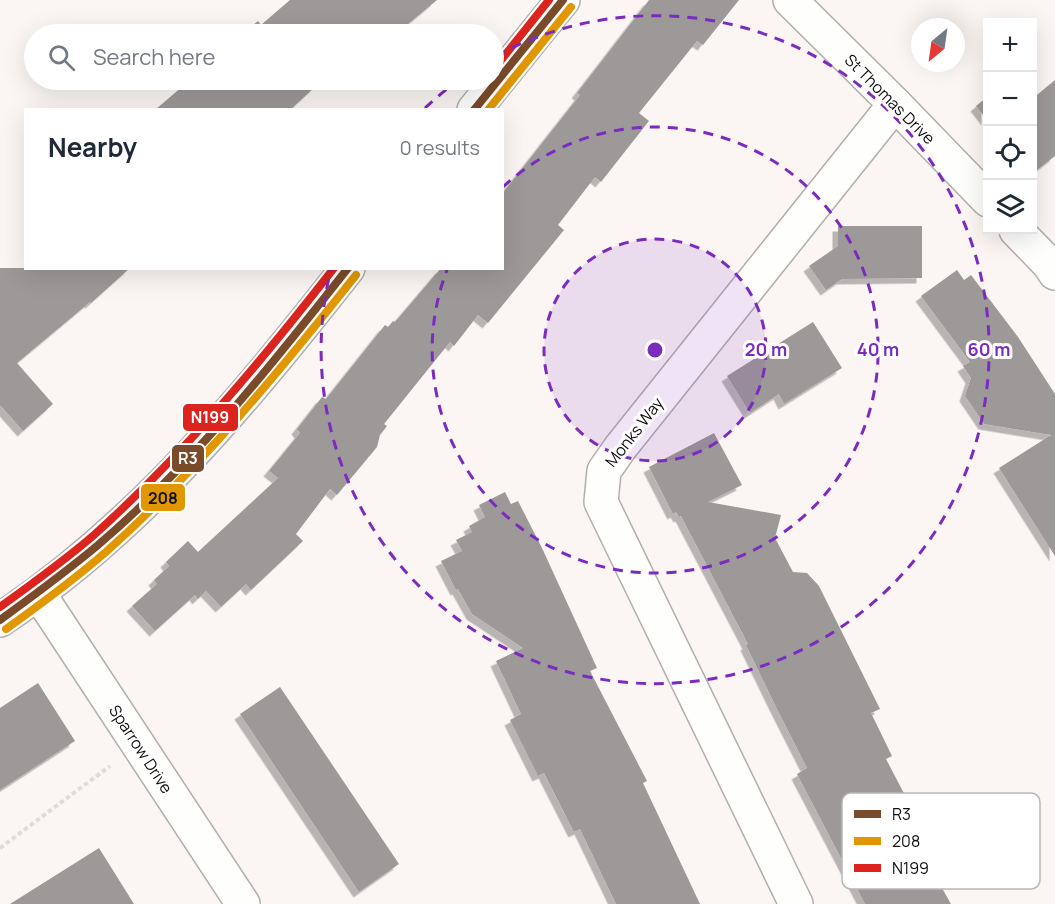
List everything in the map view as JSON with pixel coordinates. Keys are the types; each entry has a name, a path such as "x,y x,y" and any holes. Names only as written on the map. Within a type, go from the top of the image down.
{"street":[{"path":"504,73 563,0"},
{"name":"St Thomas Drive","path":"790,0 983,196"},
{"path":"476,108 490,90"},
{"name":"Monks Way","path":"796,904 602,502 604,471 895,104"},
{"path":"1020,234 1053,265"},
{"path":"0,620 39,594 138,510 202,446 280,354 346,270"},
{"name":"Sparrow Drive","path":"39,594 243,904"}],"path":[{"path":"0,848 138,744"}],"building":[{"path":"290,0 437,0 408,24 262,24"},
{"path":"649,0 739,0 703,45 697,41 639,113 649,121 601,182 595,177 558,225 564,230 488,323 478,315 454,346 450,342 384,424 387,426 380,435 377,447 337,495 330,489 296,534 303,541 251,590 246,584 221,607 206,591 198,599 195,595 155,631 132,606 157,584 154,580 169,566 166,562 188,541 198,552 278,478 269,471 300,433 297,429 322,397 326,399 385,325 388,327 393,321 395,322 439,270 504,270 504,191 580,95 577,93"},
{"path":"1055,80 1055,156 1037,170 1037,126 1037,95"},
{"path":"178,90 312,90 292,108 157,108"},
{"path":"983,100 983,115 976,106"},
{"path":"838,226 922,226 922,278 842,279 826,290 809,266 838,246"},
{"path":"0,268 128,270 17,363 53,404 23,431 0,405"},
{"path":"957,270 964,280 971,275 1018,337 1055,394 1055,556 999,468 1051,435 984,424 965,396 971,378 963,366 970,362 921,296"},
{"path":"813,322 842,368 784,404 779,394 750,413 727,376"},
{"path":"714,433 742,485 708,502 781,515 775,538 793,572 807,573 819,586 880,709 871,713 892,756 886,759 904,793 842,793 842,860 797,774 807,768 746,645 748,644 681,516 679,517 676,512 673,514 649,467"},
{"path":"505,492 511,504 518,501 542,548 597,668 590,671 647,781 643,783 700,904 616,904 580,829 574,832 544,773 538,776 510,720 521,714 496,661 523,648 472,614 441,561 462,551 456,540 472,532 469,526 485,517 479,505"},
{"path":"38,683 75,741 0,790 0,708"},
{"path":"280,687 399,864 359,892 240,714"},
{"path":"99,848 134,904 10,904"},
{"path":"857,889 943,889 951,904 865,904"}],"transit line":[{"name":"N199","path":"504,56 549,0"},
{"name":"R3","path":"504,73 563,0"},
{"name":"208","path":"490,108 571,7"},
{"name":"R3","path":"476,108 490,90"},
{"name":"N199","path":"0,607 83,545 159,473 220,407 332,270"},
{"name":"R3","path":"0,620 98,545 166,482 260,378 346,270"},
{"name":"208","path":"6,629 107,551 174,486 268,383 356,275"}]}
